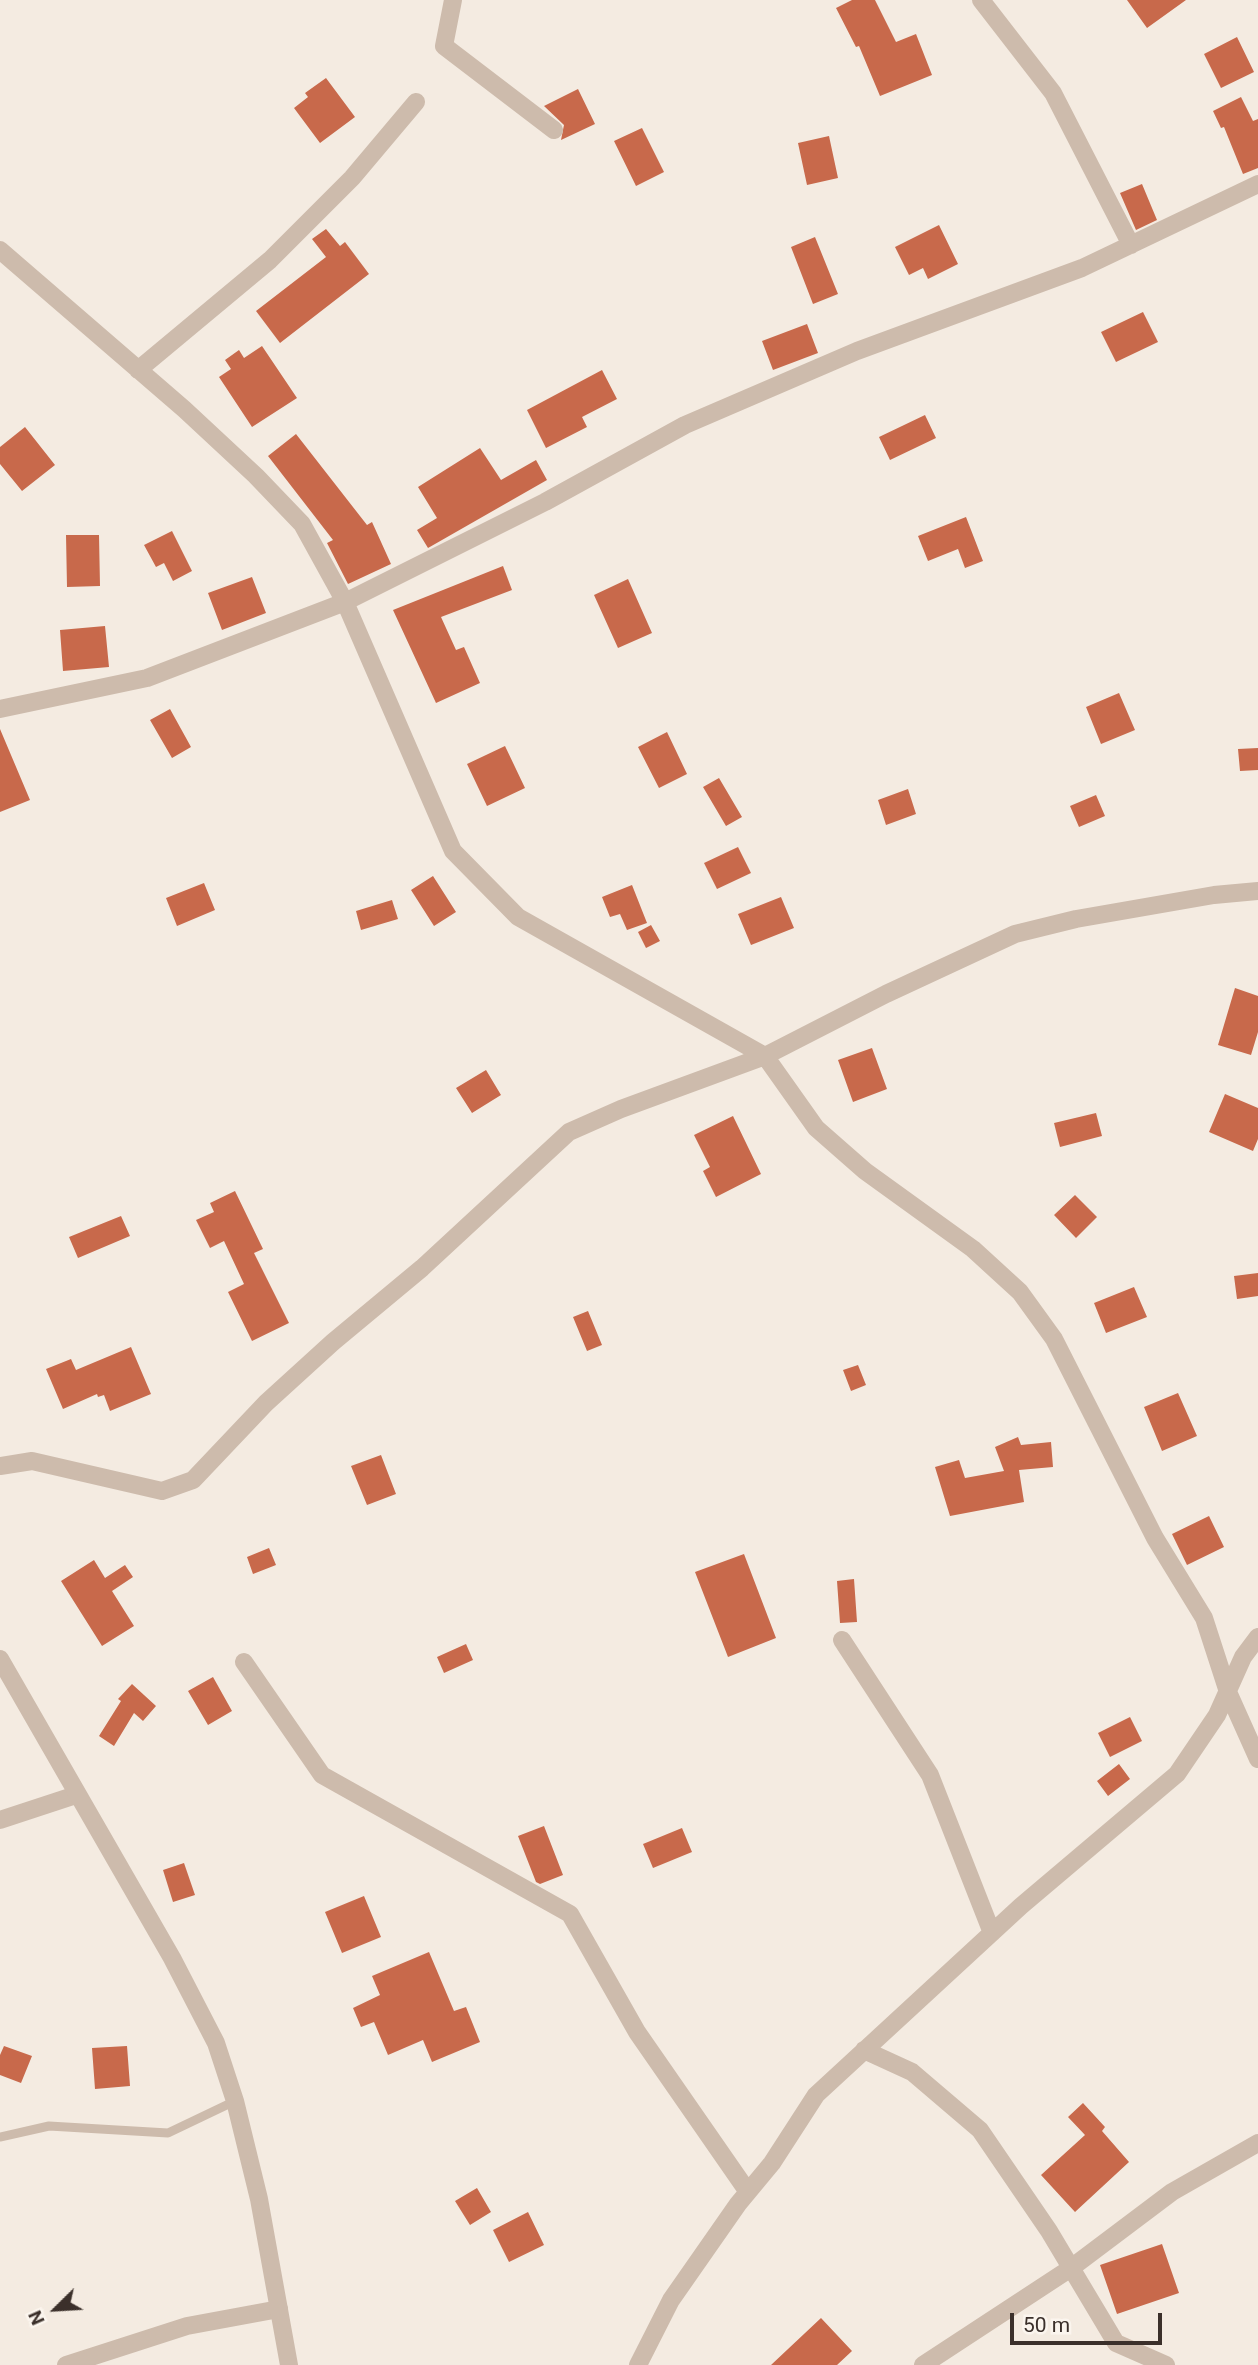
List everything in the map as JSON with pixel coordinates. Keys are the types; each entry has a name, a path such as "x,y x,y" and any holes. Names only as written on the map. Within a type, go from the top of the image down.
{"street":[{"path":"453,0 444,46 554,130"},
{"path":"981,0 1053,93 1131,245"},
{"path":"138,370 270,260 352,178 416,102"},
{"path":"0,709 147,678 345,602 544,502 685,425 857,351 1082,268 1258,184"},
{"path":"0,250 138,370 283,502 302,524 345,602 453,851 518,917 765,1056 816,1128 864,1171 973,1249 1020,1292 1054,1339 1155,1538 1204,1618 1227,1692 1258,1759"},
{"path":"0,1466 32,1461 162,1491 193,1480 266,1403 332,1342 422,1268 569,1132 621,1109 765,1056 886,993 1015,934 1076,919 1214,895 1258,891"},
{"path":"638,2365 671,2300 748,2192 772,2163 816,2095 992,1933 1177,1774 1217,1715 1243,1657 1258,1637"},
{"path":"842,1640 930,1774 992,1933"},
{"path":"0,1659 178,1970 216,2043 235,2101 259,2199 289,2365"},
{"path":"244,1662 322,1775 570,1914 637,2032 748,2192"},
{"path":"0,1820 76,1795"},
{"path":"864,2050 912,2072 980,2130 1071,2268 1116,2343 1166,2365"},
{"path":"923,2365 1071,2268 1172,2192 1258,2143"},
{"path":"66,2365 187,2326 278,2309"}],"lane":[{"path":"0,2137 49,2126 168,2133 235,2101"}],"building":[{"path":"852,0 875,0 896,42 916,34 932,75 880,96 859,46 856,47 836,8"},
{"path":"1127,0 1186,0 1147,28"},
{"path":"1237,37 1254,72 1221,88 1204,54"},
{"path":"326,78 355,117 320,143 294,108 308,97 305,93"},
{"path":"578,89 595,124 561,140 564,125 544,106"},
{"path":"1241,97 1253,121 1258,119 1258,168 1243,174 1224,127 1221,128 1213,111"},
{"path":"642,128 664,172 636,186 614,141"},
{"path":"829,136 838,178 807,185 798,143"},
{"path":"1142,184 1157,220 1136,230 1120,193"},
{"path":"939,225 958,264 928,279 923,268 909,275 895,247"},
{"path":"326,229 340,246 345,242 369,274 280,343 256,311 326,257 312,239"},
{"path":"815,237 838,294 813,304 791,247"},
{"path":"1143,312 1158,342 1116,362 1101,332"},
{"path":"807,324 818,353 773,370 762,341"},
{"path":"262,346 297,398 252,427 219,377 231,369 225,360 239,350 244,358"},
{"path":"602,370 617,399 582,417 587,427 546,448 527,410"},
{"path":"925,415 936,438 890,460 879,437"},
{"path":"25,427 55,465 22,491 0,464 0,447"},
{"path":"296,434 367,525 372,522 391,564 348,584 327,543 333,540 268,456"},
{"path":"480,448 501,480 536,460 547,480 428,548 417,530 437,518 418,487"},
{"path":"966,517 983,561 965,568 958,549 928,561 918,536"},
{"path":"172,531 192,571 173,581 164,563 156,567 144,545"},
{"path":"66,535 99,535 100,586 67,587"},
{"path":"503,566 512,590 441,617 456,650 464,647 480,683 436,703 393,610"},
{"path":"252,577 266,613 222,630 208,593"},
{"path":"628,579 652,633 618,648 594,595"},
{"path":"105,626 109,667 63,671 60,630"},
{"path":"1119,693 1135,730 1101,744 1086,707"},
{"path":"170,709 191,747 172,758 150,720"},
{"path":"0,729 30,800 0,812"},
{"path":"667,732 687,774 659,788 638,747"},
{"path":"505,746 525,788 487,806 467,764"},
{"path":"1258,748 1258,770 1240,771 1238,749"},
{"path":"719,778 742,817 726,826 703,787"},
{"path":"908,789 916,814 886,825 878,800"},
{"path":"1096,795 1105,816 1079,827 1070,806"},
{"path":"738,847 751,873 717,889 704,863"},
{"path":"433,876 456,912 434,926 411,890"},
{"path":"204,883 215,910 177,926 166,898"},
{"path":"632,885 647,923 627,930 620,914 610,917 602,897"},
{"path":"781,897 794,928 751,945 738,914"},
{"path":"392,900 398,919 361,930 356,911"},
{"path":"651,925 660,941 646,948 638,932"},
{"path":"1235,988 1258,996 1258,1032 1251,1055 1218,1045"},
{"path":"872,1048 887,1089 853,1102 838,1060"},
{"path":"486,1070 501,1095 472,1113 456,1088"},
{"path":"1225,1094 1258,1108 1258,1139 1253,1151 1209,1132"},
{"path":"1096,1113 1102,1136 1060,1147 1054,1123"},
{"path":"733,1116 761,1174 716,1197 703,1171 710,1167 694,1135"},
{"path":"235,1191 263,1249 254,1253 289,1323 252,1341 228,1292 244,1284 224,1241 210,1248 196,1220 214,1212 210,1203"},
{"path":"1075,1195 1097,1217 1076,1238 1054,1215"},
{"path":"121,1216 130,1236 78,1258 69,1237"},
{"path":"1258,1273 1258,1296 1237,1299 1234,1276"},
{"path":"1134,1287 1147,1317 1106,1333 1094,1303"},
{"path":"588,1311 602,1345 587,1351 573,1317"},
{"path":"131,1347 151,1394 110,1411 104,1395 98,1397 97,1394 63,1409 46,1369 71,1359 76,1370"},
{"path":"858,1365 866,1385 851,1391 843,1370"},
{"path":"1178,1393 1197,1436 1162,1451 1144,1407"},
{"path":"1018,1437 1021,1445 1051,1442 1053,1467 1019,1470 1024,1502 950,1516 935,1467 959,1460 965,1478 1004,1471 995,1447"},
{"path":"381,1455 396,1494 367,1505 351,1466"},
{"path":"1209,1516 1224,1547 1187,1565 1172,1534"},
{"path":"269,1548 276,1565 253,1574 247,1557"},
{"path":"744,1554 776,1638 728,1657 695,1572"},
{"path":"94,1560 105,1578 125,1565 133,1577 112,1591 134,1626 102,1646 61,1581"},
{"path":"854,1579 857,1622 840,1623 837,1581"},
{"path":"466,1644 473,1660 444,1673 437,1657"},
{"path":"213,1677 232,1711 208,1725 188,1691"},
{"path":"132,1684 156,1706 143,1721 134,1713 114,1746 99,1736 121,1701 118,1699"},
{"path":"1130,1717 1142,1741 1110,1757 1098,1733"},
{"path":"1119,1764 1130,1779 1108,1796 1097,1781"},
{"path":"544,1826 563,1875 540,1884 536,1882 518,1836"},
{"path":"682,1828 692,1852 653,1868 643,1844"},
{"path":"184,1863 195,1895 173,1902 163,1870"},
{"path":"364,1896 381,1937 342,1953 325,1912"},
{"path":"429,1952 454,2011 466,2007 480,2042 432,2062 423,2040 388,2055 374,2022 361,2027 353,2008 380,1995 372,1976"},
{"path":"4,2046 32,2056 21,2083 0,2075 0,2055"},
{"path":"127,2046 130,2086 95,2089 92,2048"},
{"path":"1083,2103 1105,2127 1102,2131 1129,2162 1075,2212 1041,2175 1085,2135 1068,2117"},
{"path":"477,2188 491,2212 470,2225 455,2201"},
{"path":"528,2212 544,2245 509,2262 493,2230"},
{"path":"1162,2244 1179,2293 1117,2314 1100,2265"},
{"path":"821,2318 852,2351 837,2365 771,2365"}]}
